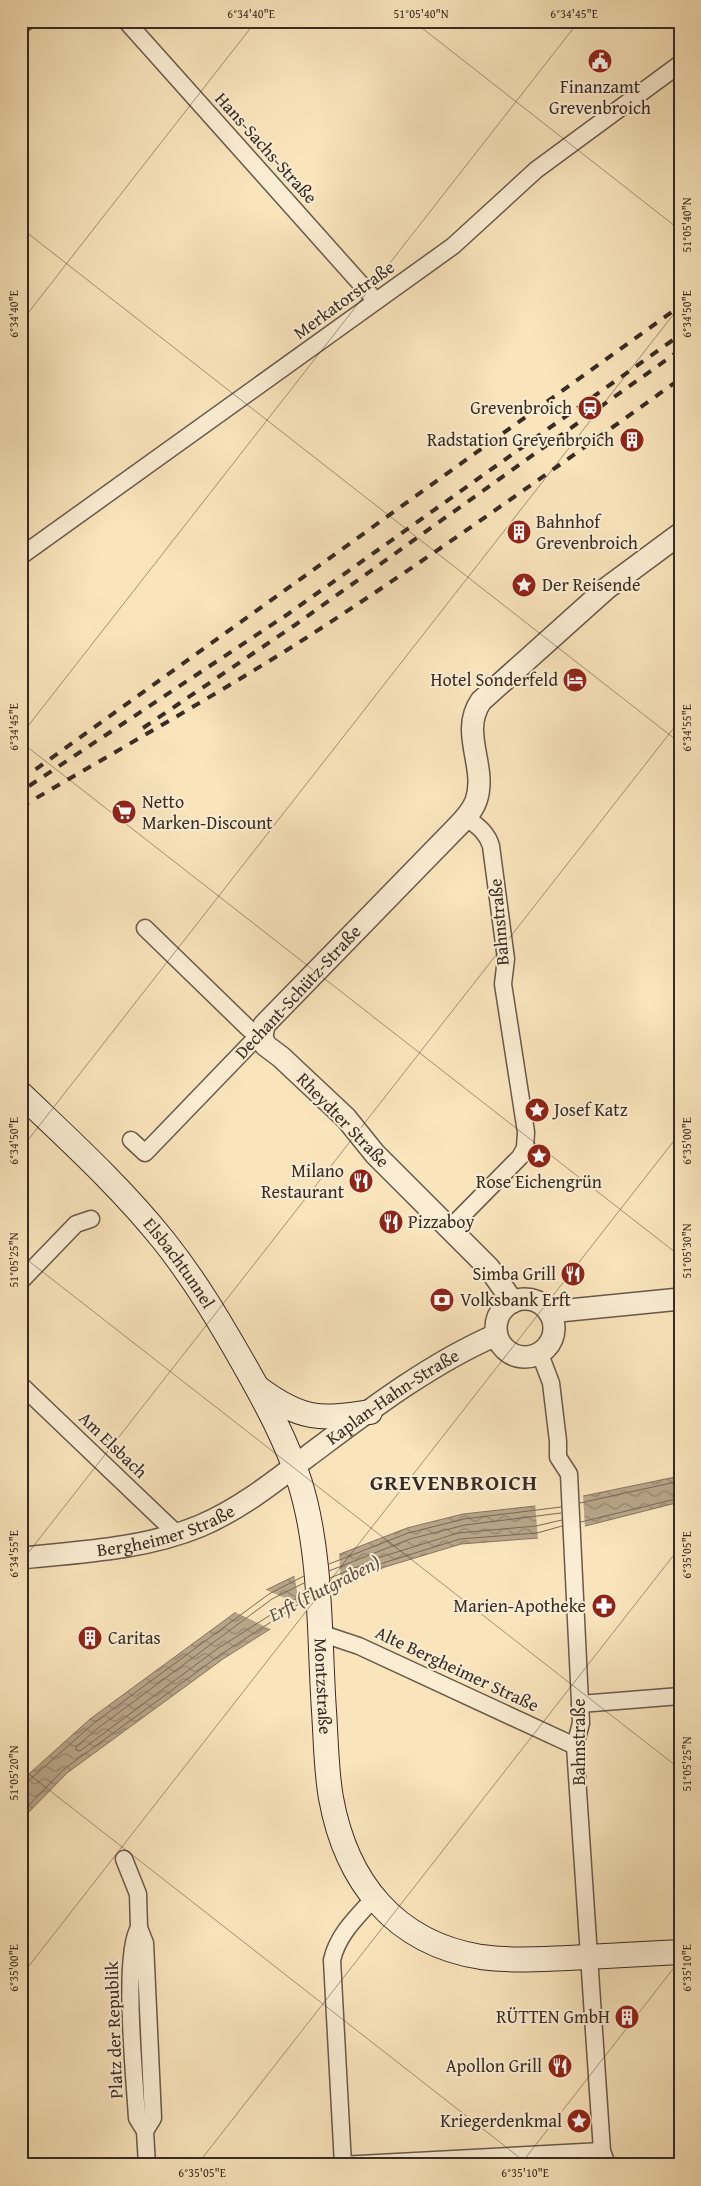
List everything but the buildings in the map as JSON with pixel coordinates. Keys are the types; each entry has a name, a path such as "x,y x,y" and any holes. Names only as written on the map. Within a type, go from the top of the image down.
{"main road":[{"name":"Elsbachtunnel","path":"21,1094 119,1190 162,1238 206,1299 257,1387 279,1430 294,1466"},
{"path":"257,1387 284,1406 308,1416 332,1417 370,1412"},
{"name":"Montzstraße","path":"294,1466 308,1511 314,1556 319,1608 328,1776 332,1803 344,1848 358,1877 374,1898 390,1915 411,1932 465,1954 511,1959 680,1952"}],"street":[{"path":"21,25 27,21"},
{"name":"Hans-Sachs-Straße","path":"126,21 376,300"},
{"name":"Merkatorstraße","path":"21,556 461,240 510,192 540,167 680,64"},
{"path":"466,817 474,805 479,789 472,725 479,704 496,686 607,588 680,534"},
{"name":"Dechant-Schütz-Straße","path":"131,1140 146,1153 252,1042 262,1036 264,1025 466,817"},
{"name":"Bahnstraße","path":"450,1228 520,1157 525,1148 526,1132 503,984 506,959 491,846 482,830 466,817"},
{"name":"Rheydter Straße","path":"145,928 249,1029 262,1036 265,1046 281,1056 346,1118 375,1154 489,1268 513,1302"},
{"path":"21,1281 76,1224 91,1218"},
{"path":"526,1299 539,1303 548,1312 554,1326 554,1334 546,1349 540,1354 526,1358 513,1355 502,1347 496,1335 496,1328 502,1310 513,1302 526,1299"},
{"path":"548,1312 680,1299"},
{"name":"Kaplan-Hahn-Straße","path":"294,1466 445,1361 496,1335"},
{"name":"Bahnstraße","path":"540,1354 551,1383 558,1441 558,1457 569,1474 581,1723 575,1746 605,2158"},
{"name":"Am Elsbach","path":"21,1384 177,1534"},
{"name":"Bergheimer Straße","path":"21,1558 130,1545 177,1534 208,1522 241,1505 294,1466"},
{"name":"Alte Bergheimer Straße","path":"320,1633 359,1646 575,1746"},
{"path":"580,1704 680,1696"},
{"name":"Platz der Republik","path":"124,1859 138,1894 139,1928 145,1943 153,2118 145,2131 147,2165"},
{"path":"374,1898 343,1933 332,1960 342,2165 605,2158"}],"water":[{"name":"Erft (Flutgraben)","path":"680,1476 680,1502 538,1538 461,1544 385,1567 341,1584 223,1659 67,1773 21,1822 21,1781 90,1719 266,1590 340,1554 407,1528 463,1514 535,1506"}],"pier":[{"path":"583,1495 585,1528 538,1540 535,1503"},
{"path":"339,1551 341,1587 272,1630 233,1611 264,1589 299,1604 294,1573"}],"railway":[{"path":"21,780 680,306"},
{"path":"29,786 288,614 680,335"},
{"path":"143,728 295,625 680,350"},
{"path":"21,807 200,703 354,607 680,379"}],"place":[{"name":"Finanzamt Grevenbroich","path":"600,61"},
{"name":"Grevenbroich","path":"590,408"},
{"name":"Radstation Grevenbroich","path":"632,440"},
{"name":"Bahnhof Grevenbroich","path":"519,532"},
{"name":"Der Reisende","path":"524,585"},
{"name":"Hotel Sonderfeld","path":"575,680"},
{"name":"Netto Marken-Discount","path":"124,812"},
{"name":"Josef Katz","path":"537,1110"},
{"name":"Rose Eichengrün","path":"539,1156"},
{"name":"Milano Restaurant","path":"361,1181"},
{"name":"Pizzaboy","path":"391,1222"},
{"name":"Simba Grill","path":"573,1274"},
{"name":"Volksbank Erft","path":"442,1300"},
{"name":"Marien-Apotheke","path":"604,1606"},
{"name":"Caritas","path":"90,1638"},
{"name":"RÜTTEN GmbH","path":"627,2017"},
{"name":"Apollon Grill","path":"560,2066"},
{"name":"Kriegerdenkmal","path":"579,2121"}],"district":[{"name":"GREVENBROICH","path":"454,1482"}]}
